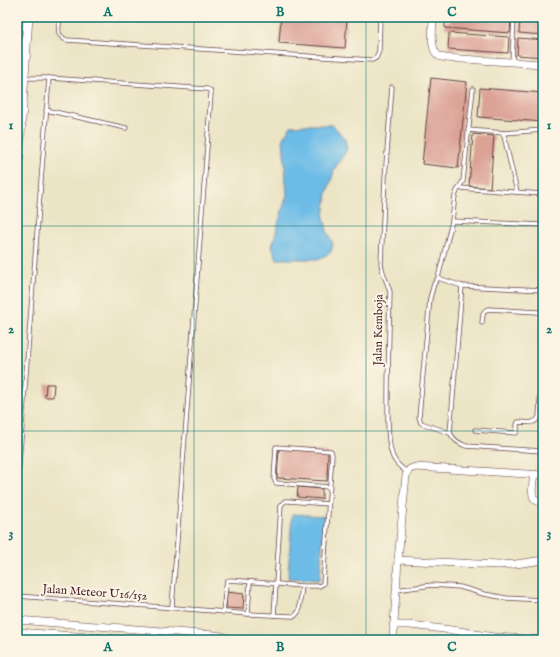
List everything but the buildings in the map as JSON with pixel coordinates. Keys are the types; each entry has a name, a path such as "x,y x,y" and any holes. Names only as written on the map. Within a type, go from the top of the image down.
{"street":[{"path":"17,32 18,17"},
{"path":"17,178 28,17"},
{"path":"433,17 432,44 438,56 445,58 543,64"},
{"path":"393,640 398,560 407,472 411,468 416,467 543,475"},
{"path":"534,474 532,491 533,498 543,502"},
{"path":"398,560 498,565 529,563 543,560"},
{"path":"17,620 215,635 222,636 228,640"},
{"path":"60,623 64,637"},
{"path":"393,625 410,625 494,637 543,640"},
{"path":"154,630 157,640"},
{"path":"17,632 64,637 135,640"}],"lane":[{"path":"60,17 60,36 67,40 372,60 376,58 379,51 380,17"},
{"path":"512,62 514,17"},
{"path":"24,78 49,78 210,90 211,94 172,607"},
{"path":"17,490 49,78"},
{"name":"Jalan Kemboja","path":"392,87 385,178 381,263 382,271 390,292 388,421 390,450 399,466 407,472"},
{"path":"450,433 421,423 419,417 430,298 434,284 438,278 452,221 455,196 463,180 473,89"},
{"path":"46,110 126,128"},
{"path":"468,130 504,133 543,130"},
{"path":"504,133 517,192"},
{"path":"459,188 543,194"},
{"path":"452,221 543,225"},
{"path":"438,278 462,286 543,290"},
{"path":"462,286 450,433 453,439 459,444 466,446 543,451"},
{"path":"482,323 483,313 488,309 538,312 543,316"},
{"path":"476,430 516,433 518,422 534,422 538,420 543,350"},
{"path":"223,612 227,581 230,580 302,586 320,586 323,584 328,504 330,487 332,455 331,451 276,446 274,479 276,483 330,487"},
{"path":"274,616 282,503 288,501 328,504"},
{"path":"248,614 250,582"},
{"path":"396,590 432,585 460,587 484,594 506,598 543,600"},
{"name":"Jalan Meteor U16/152","path":"17,596 274,616 295,616 298,614 299,610 302,586"}],"water":[{"path":"333,125 345,139 347,150 335,168 327,193 324,217 327,231 333,244 331,252 319,259 277,259 272,247 287,195 283,138 291,126"},
{"path":"292,514 324,516 320,580 288,578"}]}
